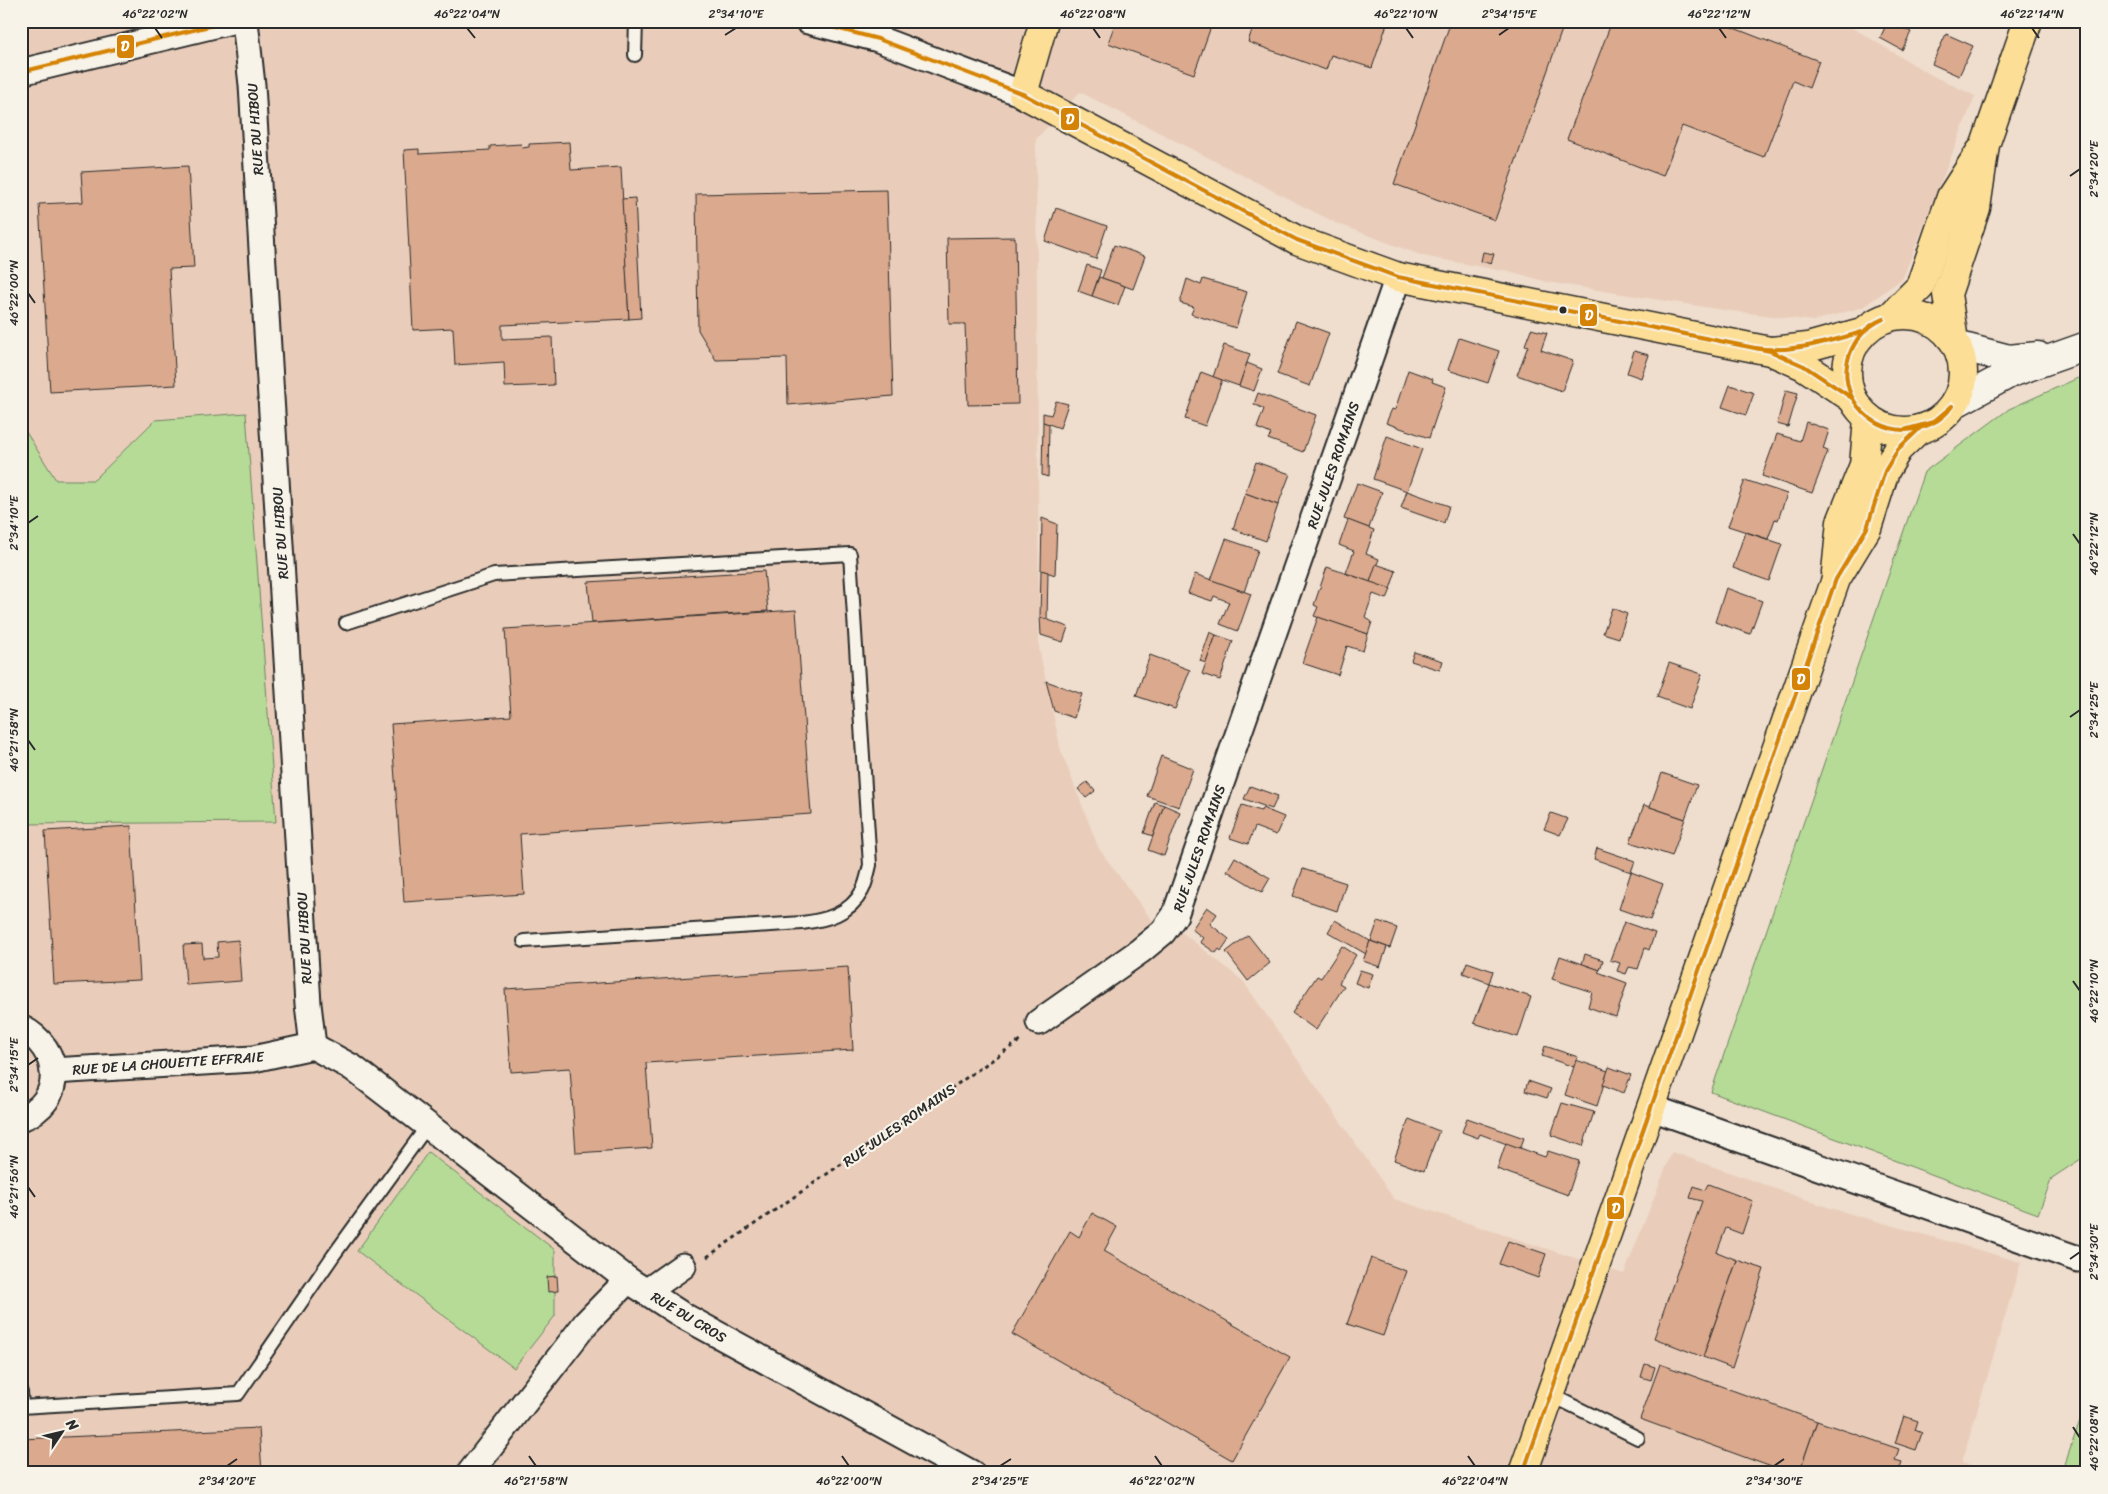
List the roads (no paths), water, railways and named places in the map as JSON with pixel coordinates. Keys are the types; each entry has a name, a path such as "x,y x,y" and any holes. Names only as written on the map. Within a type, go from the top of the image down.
{"main road":[{"path":"1044,21 1024,94 1297,240 1398,277 1770,351 1804,366 1884,427 1901,431 1919,429 1933,424 1945,415 1954,404 1960,390 1963,375 1962,360 1955,343 1948,294 1976,208 1985,145 2028,21"},
{"path":"1891,316 1920,287 1951,197 1985,145"},
{"path":"1836,579 1841,522 1864,465 1860,408 1847,382 1847,364 1852,346 1862,332 1875,322 1891,316 1908,314 1926,318 1942,327 1955,343"},
{"path":"1770,351 1808,347 1862,332"},
{"path":"1523,1473 1836,579 1867,528 1885,470 1898,449 1919,429"}],"street":[{"path":"21,72 231,21"},
{"name":"RUE DU HIBOU","path":"245,21 252,85 312,1046"},
{"path":"808,21 878,39 1024,94"},
{"name":"RUE JULES ROMAINS","path":"1039,1022 1140,951 1163,932 1175,915 1398,277"},
{"path":"1955,343 2009,358 2062,355"},
{"path":"1954,404 2011,373 2087,346"},
{"path":"21,1028 32,1033 43,1043 50,1056 53,1071 52,1086 46,1099 36,1110 21,1118"},
{"name":"RUE DE LA CHOUETTE EFFRAIE","path":"53,1071 253,1059 312,1046"},
{"name":"RUE DU CROS","path":"312,1046 353,1068 637,1286 682,1315 971,1473"},
{"path":"1652,1108 2078,1259"},
{"path":"470,1473 586,1323 637,1286 683,1266"}],"lane":[{"path":"635,55 636,21"},
{"path":"346,623 494,575 850,554 870,864 863,890 853,904 826,920 802,924 524,941"},
{"path":"21,1392 22,1407 238,1394 333,1256 428,1125"},
{"path":"1551,1395 1638,1438"}]}
